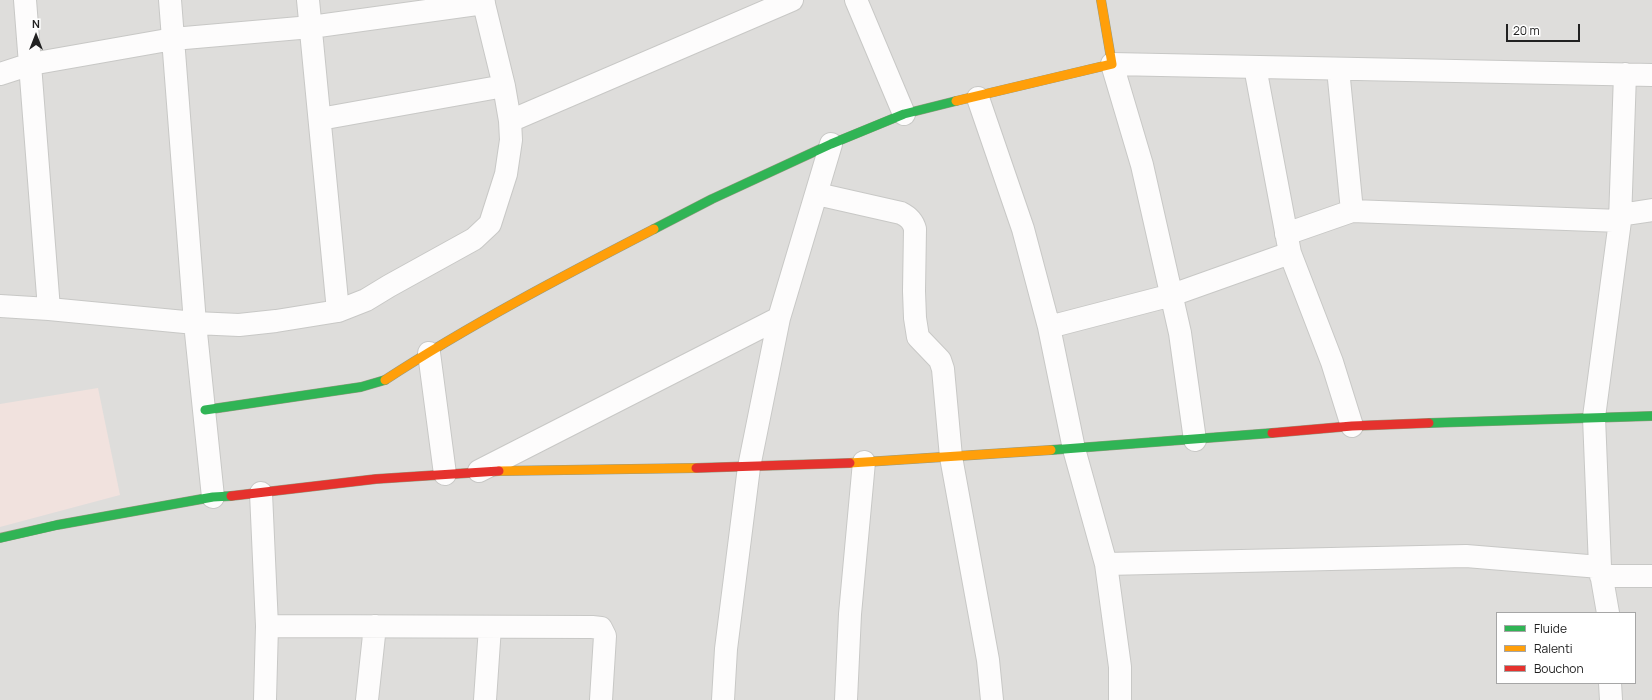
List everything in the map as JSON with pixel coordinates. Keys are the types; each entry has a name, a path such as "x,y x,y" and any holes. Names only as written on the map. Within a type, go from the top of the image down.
{"street":[{"path":"25,0 49,309"},
{"path":"170,0 195,323 214,497"},
{"path":"308,0 338,311"},
{"path":"510,121 792,0"},
{"path":"856,0 904,114"},
{"path":"1101,0 1112,64 1142,165 1172,295 1180,333 1195,440"},
{"path":"0,74 31,64 173,39 311,27 484,2 504,86 510,121 511,140 506,174 490,224 474,239 366,300 338,311 283,320 246,324 195,323 49,309 0,306"},
{"path":"205,410 361,387 385,380 521,300 616,249 712,200 831,144 904,114 978,98 1112,64 1652,75"},
{"path":"1255,67 1288,244 1332,362 1352,426"},
{"path":"1338,69 1352,211"},
{"path":"1608,612 1600,571 1594,417 1620,218 1625,74"},
{"path":"320,119 504,86"},
{"path":"978,98 1023,229 1048,327 1074,449 1106,564 1120,667 1120,700"},
{"path":"724,700 726,649 749,467 779,318 831,144"},
{"path":"816,194 901,213 908,216 913,222 915,229 915,318 918,337 940,360 943,369 952,457 988,660 992,700"},
{"path":"1048,327 1172,295 1288,244 1352,211 1620,218 1652,210"},
{"path":"479,471 779,318"},
{"path":"429,353 445,474"},
{"path":"0,538 57,525 214,497 261,493 376,479 479,471 749,467 864,462 1074,449 1352,426 1652,416"},
{"path":"846,700 850,614 864,462"},
{"path":"261,493 267,626 265,700"},
{"path":"1106,564 1466,556 1652,576"},
{"path":"267,626 601,628 605,636 602,700"},
{"path":"367,700 375,626"},
{"path":"485,700 490,627"},
{"path":"1610,684 1611,700"}],"shaded area":[{"path":"0,0 1652,0 1652,700 0,700"},
{"path":"98,388 120,495 0,527 0,404"}],"traffic: fast":[{"path":"654,229 712,199 831,144 904,114 956,101"},
{"path":"205,410 361,387 385,380"},
{"path":"1429,423 1652,416"},
{"path":"1051,450 1272,433"},
{"path":"0,538 57,525 213,497 231,496"}],"traffic: slow":[{"path":"956,101 1112,64 1101,0"},
{"path":"385,380 484,320 654,229"},
{"path":"850,463 1051,450"},
{"path":"499,471 696,468"}],"traffic: jam":[{"path":"1272,433 1352,426 1429,423"},
{"path":"696,468 850,463"},
{"path":"231,496 376,479 499,471"}]}
